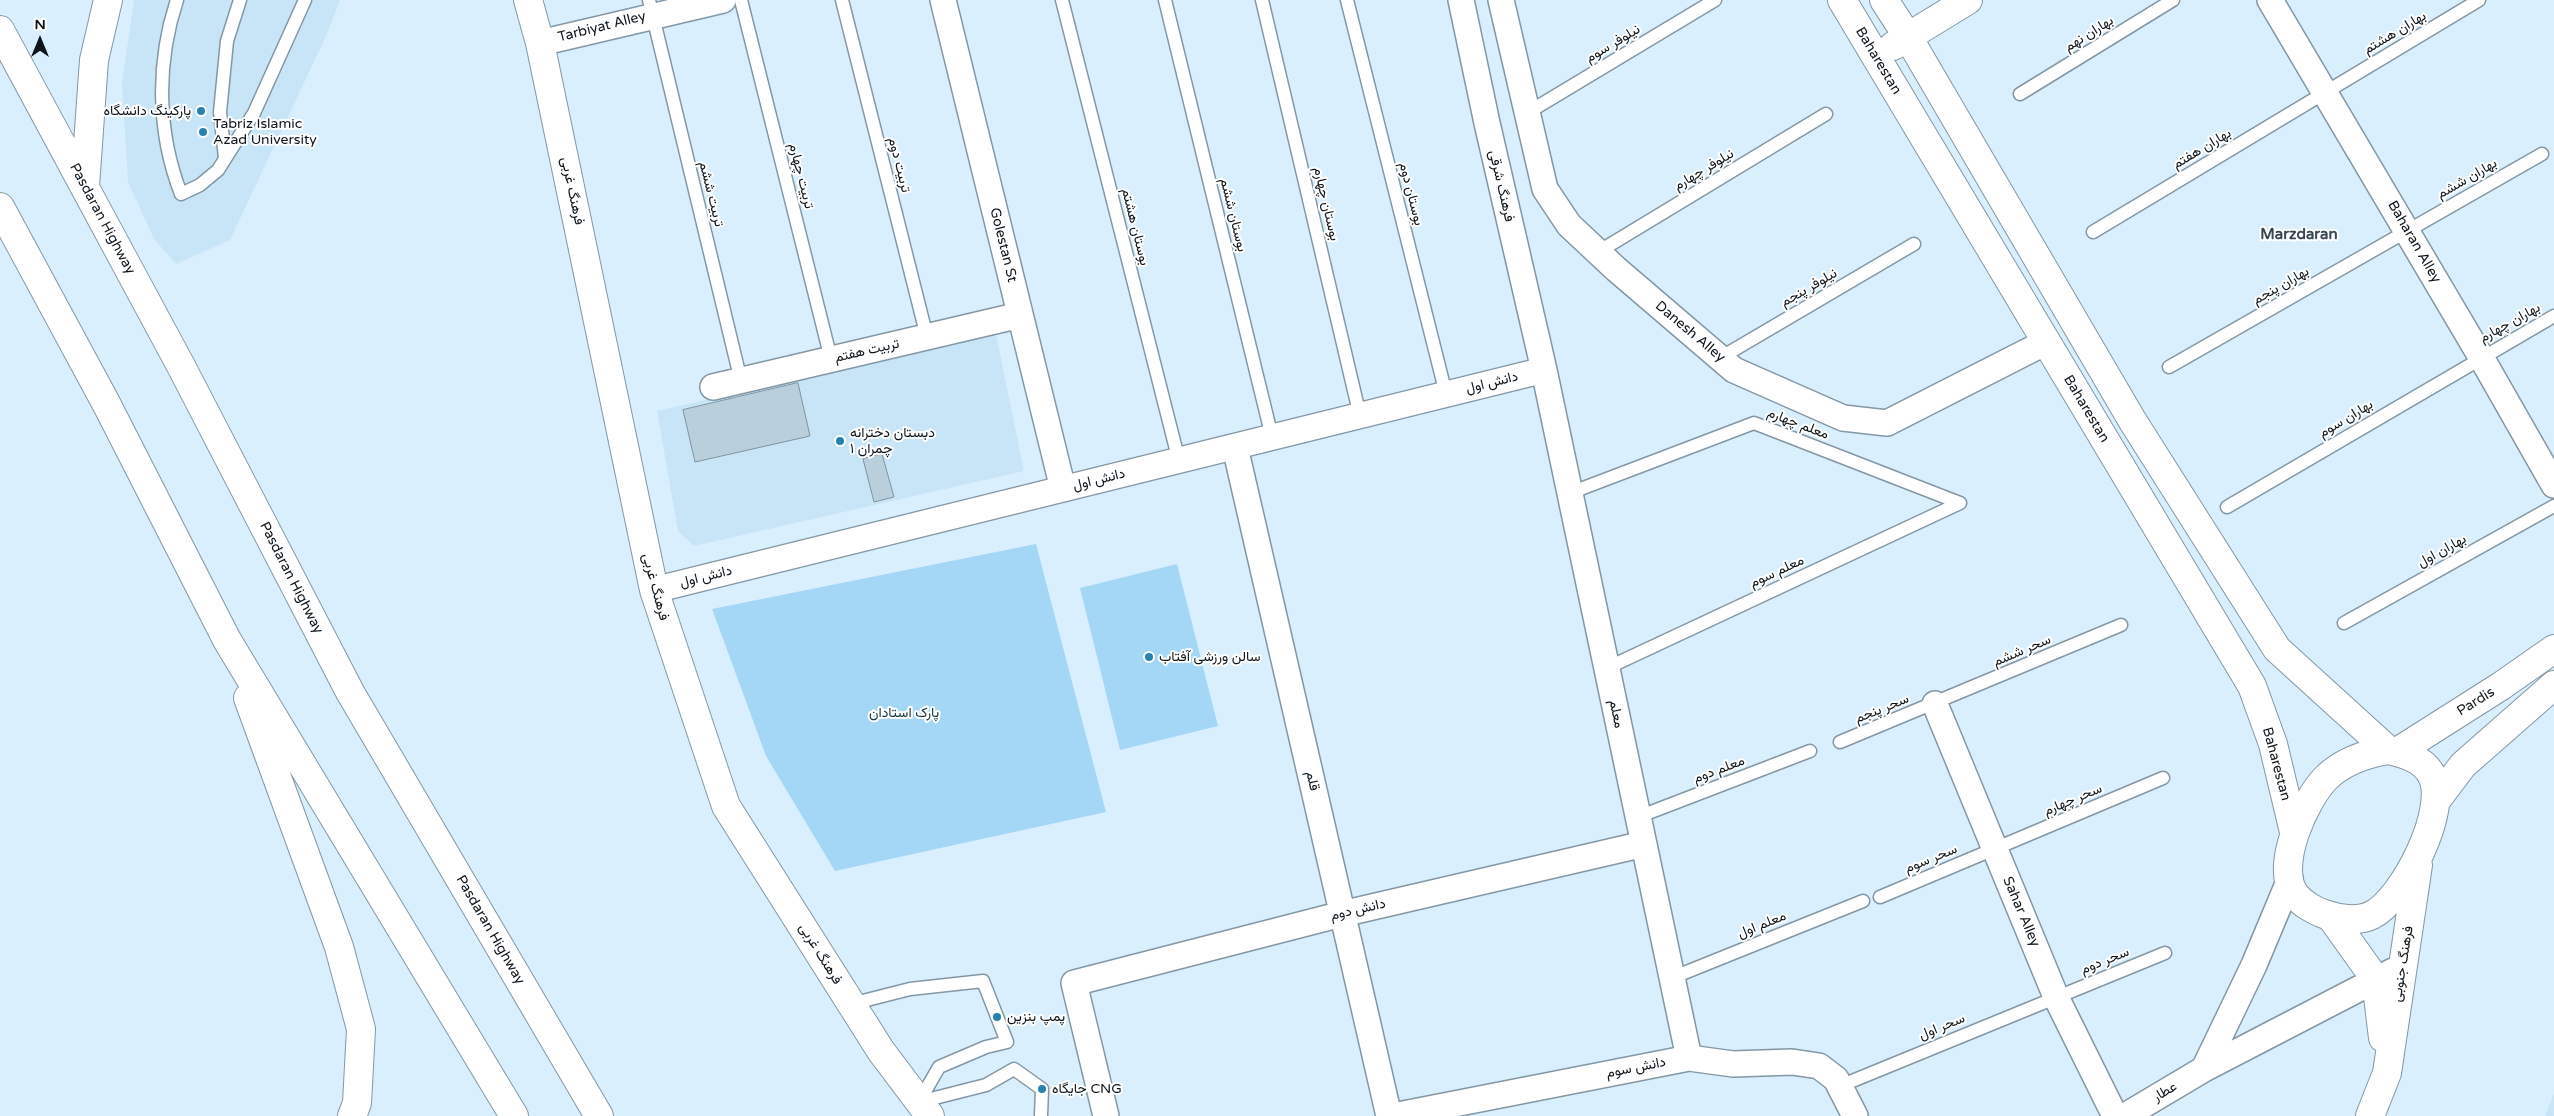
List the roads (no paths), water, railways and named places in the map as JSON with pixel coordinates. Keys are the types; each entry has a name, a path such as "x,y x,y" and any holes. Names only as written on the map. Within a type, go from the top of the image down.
{"main road":[{"path":"85,186 94,60 108,0"},
{"name":"فرهنگ غربی","path":"528,0 540,43 654,590 726,806 881,1051 924,1109"},
{"name":"Baharestan","path":"1842,0 2252,686 2273,744 2294,832"},
{"path":"1876,56 1968,0"},
{"path":"1858,28 1889,2 2132,420 2277,649 2392,751 2418,761 2432,775 2438,798"},
{"name":"Pasdaran Highway","path":"0,30 85,186 350,692 599,1116"},
{"path":"0,207 107,405 227,640 514,1116"},
{"path":"227,640 339,947 361,1029 357,1103 352,1116"},
{"name":"Pardis","path":"2392,751 2501,686 2554,649"},
{"path":"2392,751 2359,756 2327,777 2308,801 2294,832 2289,854 2290,879 2295,895 2315,911 2339,920 2372,915 2392,897 2420,856 2438,798 2462,765 2554,685"},
{"name":"فرهنگ جنوبی","path":"2370,1116 2387,1073 2420,856"},
{"name":"فرهنگ جنوبی","path":"2330,917 2376,980 2387,1073"}],"street":[{"name":"Tarbiyat Alley","path":"540,43 651,8 723,0"},
{"name":"Golestan St","path":"943,0 1063,489"},
{"name":"فرهنگ شرقی","path":"1461,0 1487,123 1544,370"},
{"name":"Danesh Alley","path":"1500,0 1545,189 1569,224 1598,252 1734,370 1843,418 1887,423 2046,342"},
{"name":"Baharan Alley","path":"2270,0 2407,230 2554,485"},
{"name":"تربیت هفتم","path":"713,387 1020,315"},
{"name":"دانش اول","path":"654,590 1544,370"},
{"name":"معلم","path":"1544,370 1638,818 1674,977 1689,1058"},
{"name":"قلم","path":"1235,447 1342,914 1391,1116"},
{"name":"Sahar Alley","path":"1935,704 2056,997 2115,1116"},
{"name":"دانش دوم","path":"1106,1116 1074,983 1342,914 1644,844"},
{"path":"2204,1069 2254,965 2290,879"},
{"name":"عطار","path":"2125,1116 2204,1069 2403,966"},
{"name":"دانش سوم","path":"1391,1116 1689,1058 1733,1064 1792,1062 1819,1066 1836,1079 1855,1116"}],"lane":[{"path":"177,0 170,21 162,65 162,114 172,171 180,194 200,185 218,170 254,113 305,0"},
{"path":"225,158 220,112 227,41 240,0"},
{"name":"تربیت چهارم","path":"741,0 831,360"},
{"name":"تربیت دوم","path":"842,0 927,337"},
{"name":"بوستان هشتم","path":"1062,0 1179,460"},
{"name":"بوستان ششم","path":"1165,0 1272,437"},
{"name":"بوستان چهارم","path":"1262,0 1360,416"},
{"name":"بوستان دوم","path":"1347,0 1446,394"},
{"name":"نیلوفر سوم","path":"1527,113 1715,0"},
{"name":"بهاران نهم","path":"2020,94 2173,0"},
{"name":"بهاران هشتم","path":"2326,93 2480,0"},
{"name":"تربیت ششم","path":"651,8 741,381"},
{"name":"بهاران هفتم","path":"2093,232 2326,93"},
{"name":"نیلوفر چهارم","path":"1598,252 1826,114"},
{"name":"بهاران ششم","path":"2407,230 2542,154"},
{"name":"بهاران پنجم","path":"2169,367 2407,230"},
{"name":"نیلوفر پنجم","path":"1720,358 1914,244"},
{"name":"بهاران چهارم","path":"2481,357 2554,316"},
{"name":"بهاران سوم","path":"2227,507 2481,357"},
{"name":"معلم چهارم","path":"1570,493 1754,423 1960,503"},
{"name":"معلم سوم","path":"1607,668 1960,503"},
{"name":"بهاران اول","path":"2344,623 2554,506"},
{"name":"سحر ششم","path":"1935,704 2121,625"},
{"name":"سحر پنجم","path":"1840,742 1935,704"},
{"name":"معلم دوم","path":"1638,818 1810,751"},
{"name":"سحر چهارم","path":"1994,849 2163,778"},
{"name":"سحر سوم","path":"1880,897 1994,849"},
{"name":"معلم اول","path":"1674,977 1862,901"},
{"name":"سحر دوم","path":"2056,997 2165,953"},
{"path":"852,1004 910,989 984,981 1007,1042 986,1047 939,1067 924,1109"},
{"name":"سحر اول","path":"1840,1086 2056,997"},
{"path":"924,1109 986,1085 1014,1069 1042,1089 1041,1116"}],"place":[{"name":"پارکینگ دانشگاه","path":"201,111"},
{"name":"Tabriz Islamic Azad University","path":"203,132"},
{"name":"دبستان دخترانه چمران ۱","path":"840,441"},
{"name":"سالن ورزشی آفتاب","path":"1149,657"},
{"name":"پمپ بنزین","path":"997,1017"},
{"name":"جایگاه CNG","path":"1042,1089"}],"district":[{"name":"Marzdaran","path":"2299,235"}],"park label":[{"name":"پارک استادان","path":"904,713"}]}
